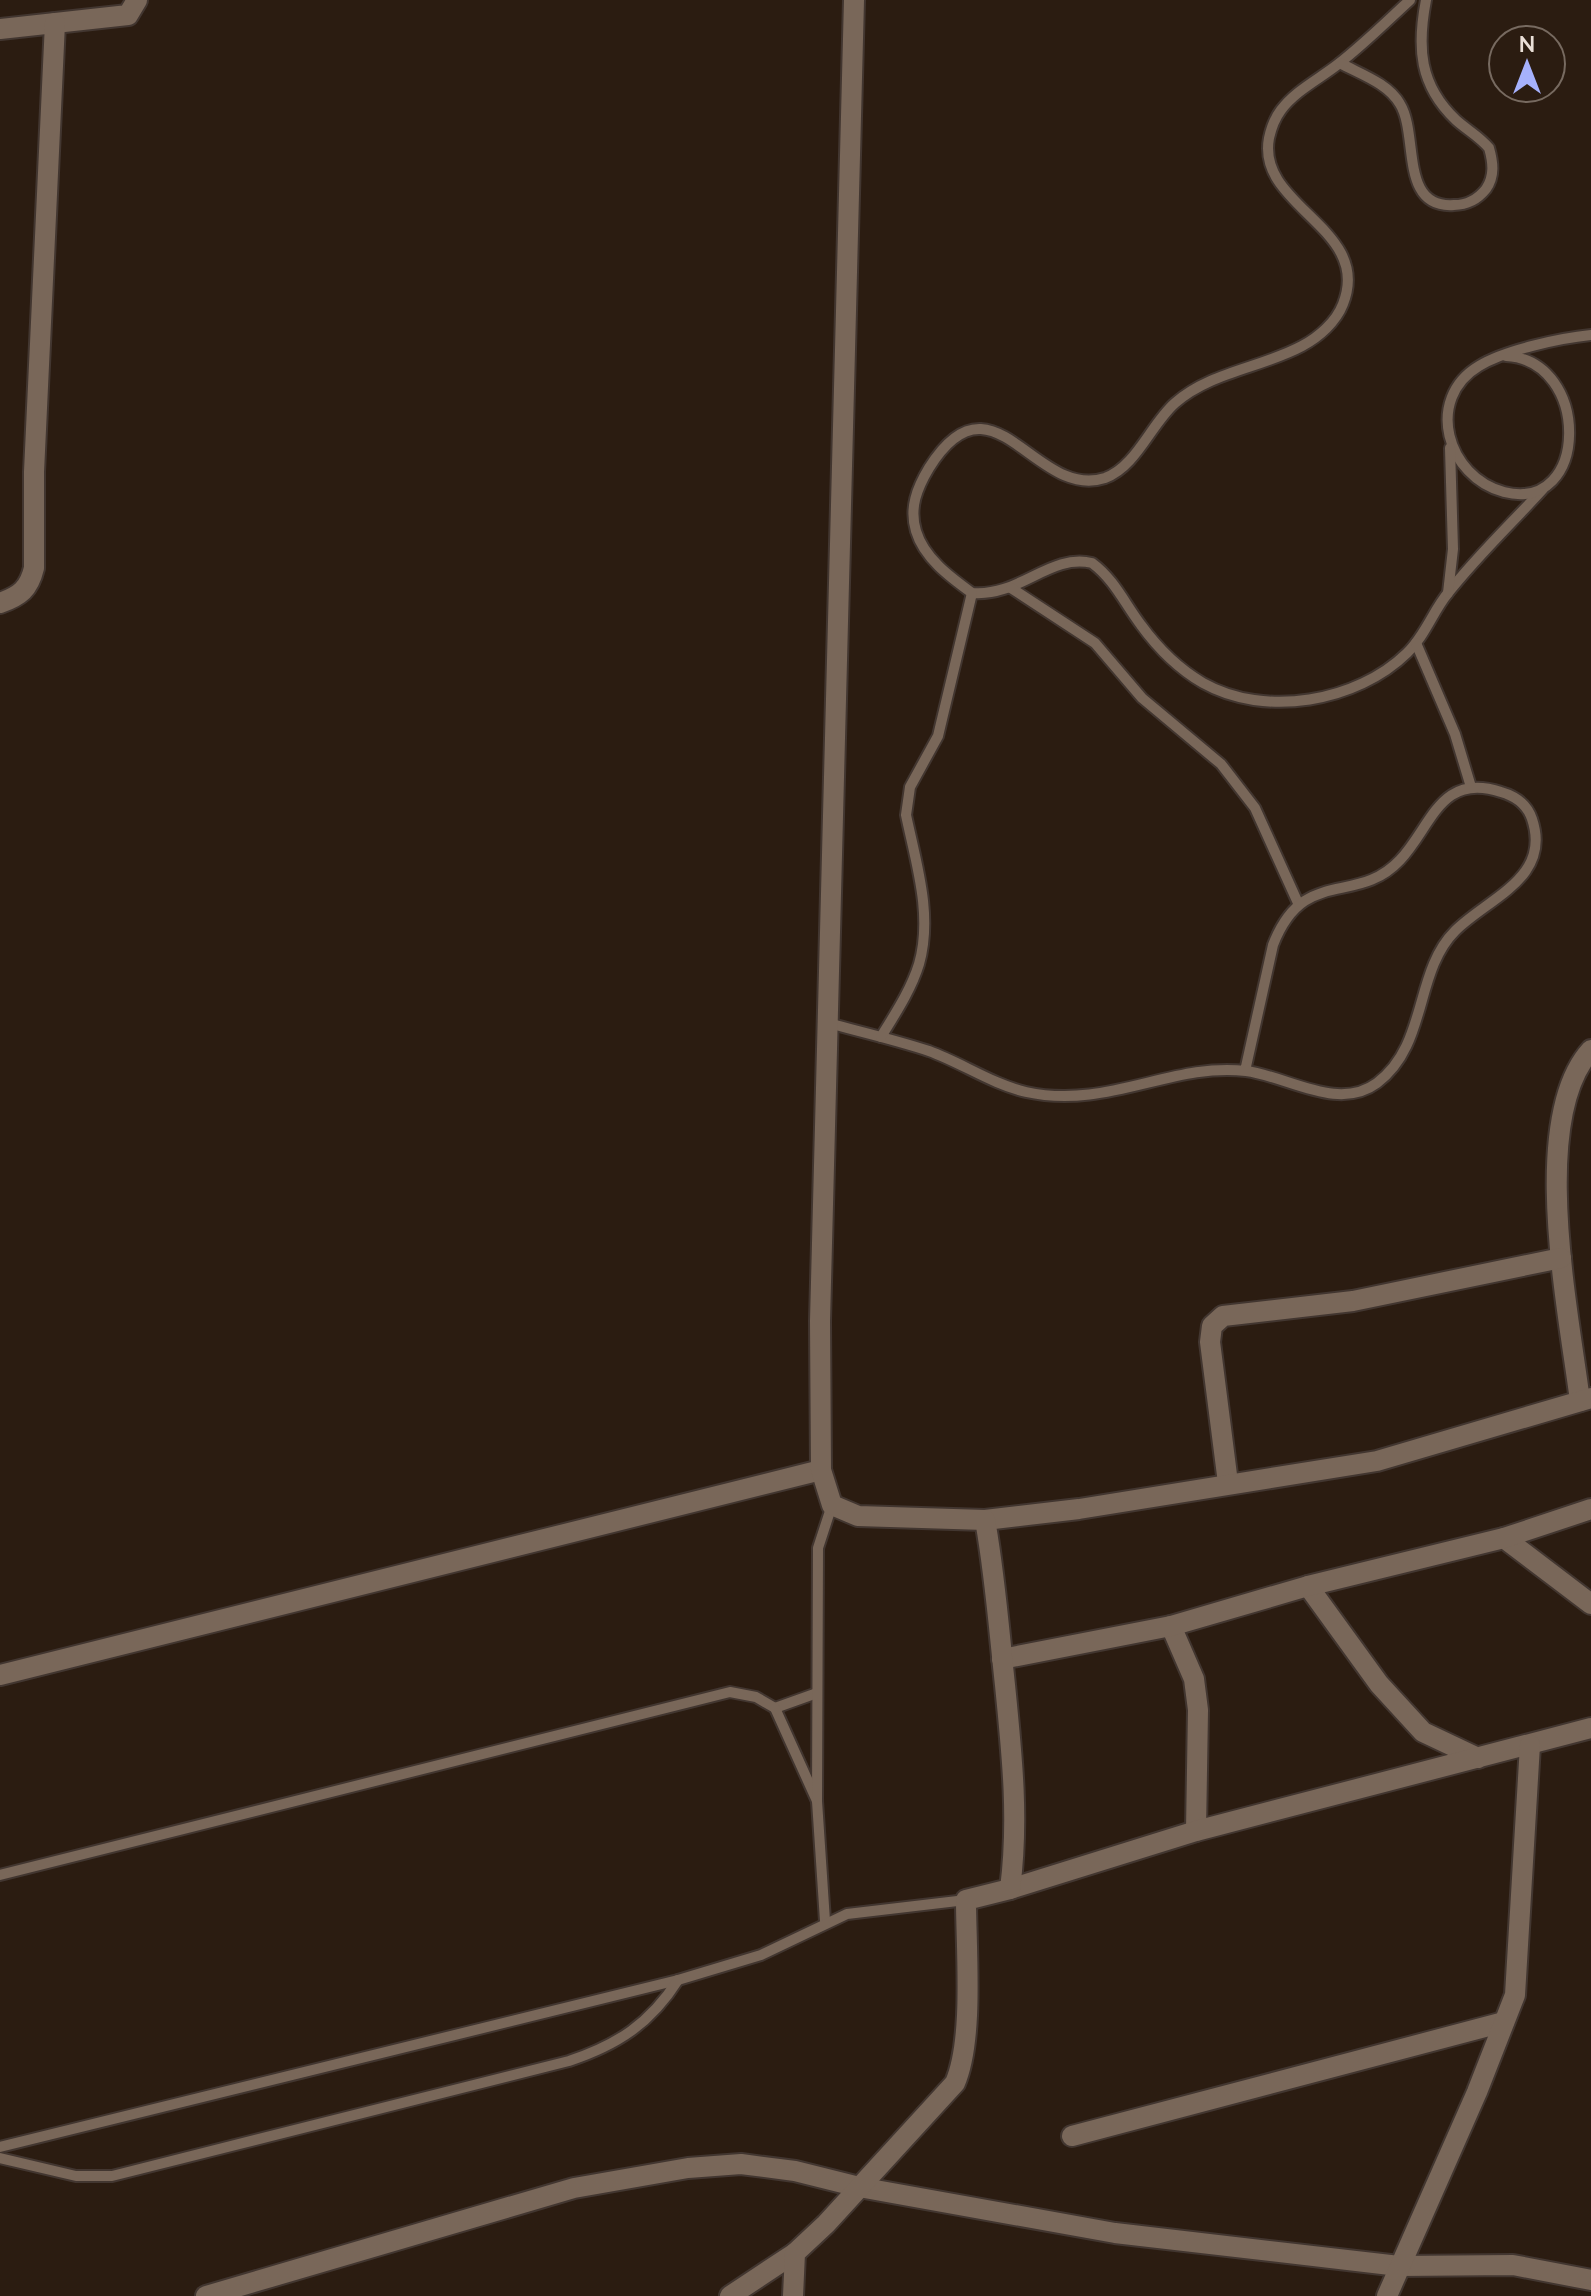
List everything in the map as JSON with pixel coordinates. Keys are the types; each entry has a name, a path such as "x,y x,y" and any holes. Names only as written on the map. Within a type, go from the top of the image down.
{"street":[{"path":"0,29 128,15 137,0"},
{"path":"854,0 820,1321 821,1470 832,1505 858,1516 985,1520 1079,1509 1377,1461 1444,1444 1586,1400 1561,1258 1557,1156 1562,1109 1572,1076 1591,1050"},
{"path":"0,603 19,597 31,582 34,568 34,472 55,23"},
{"path":"1228,1483 1210,1342 1212,1326 1223,1316 1353,1301 1561,1258"},
{"path":"0,1675 821,1470"},
{"path":"1002,1659 1171,1626 1308,1586 1504,1538 1591,1509"},
{"path":"985,1520 1016,1798 1010,1889"},
{"path":"1504,1538 1591,1604"},
{"path":"1308,1586 1379,1684 1423,1732 1478,1758"},
{"path":"1171,1626 1194,1679 1198,1710 1196,1831"},
{"path":"730,2296 753,2277 795,2253 955,2083 962,2067 966,1900 1196,1831 1591,1728"},
{"path":"1387,2296 1418,2231 1515,1995 1530,1745"},
{"path":"1072,2136 1504,2022"},
{"path":"206,2296 574,2188 688,2168 741,2164 795,2171 859,2187 1101,2231 1399,2266 1513,2265 1591,2280"},
{"path":"793,2296 795,2253"}],"lane":[{"path":"1410,0 1340,63 1281,110 1268,148 1270,169 1277,180 1330,235 1346,261 1348,285 1336,316 1302,346 1215,379 1175,403 1128,460 1104,478 1078,479 1054,470 992,429 979,428 956,438 935,459 915,495 913,515 918,538 928,554 972,593 994,594 1065,563 1092,563 1176,663 1214,688 1257,700 1317,699 1346,690 1393,666 1416,643 1448,593 1543,489 1568,473 1576,461"},
{"path":"1340,63 1383,86 1400,103 1410,122 1413,171 1421,191 1446,205 1470,203 1480,196 1493,174 1489,148 1432,94 1426,79 1420,42 1426,0"},
{"path":"1448,593 1453,549 1448,414 1458,387 1478,366 1591,335"},
{"path":"1506,356 1535,357 1561,369"},
{"path":"1450,443 1463,469 1486,487 1514,494 1543,489"},
{"path":"1011,588 1095,643 1142,698 1221,764 1255,808 1298,903"},
{"path":"881,1037 908,991 920,963 924,908 906,815 907,800 938,736 972,593"},
{"path":"1416,643 1446,709 1471,787"},
{"path":"828,1023 929,1052 1027,1092 1103,1095 1214,1070 1245,1071 1337,1093 1373,1086 1395,1065 1408,1046 1436,963 1451,935 1525,875 1533,856 1533,820 1521,802 1492,789 1471,787 1447,796 1407,851 1387,871 1298,903 1279,929 1273,945 1245,1071"},
{"path":"825,1921 817,1801 818,1548 832,1505"},
{"path":"0,1875 730,1692 756,1697 775,1708 817,1801"},
{"path":"775,1708 817,1693"},
{"path":"0,2147 678,1980 761,1955 825,1921 855,1913 966,1900"},
{"path":"0,2158 76,2176 112,2176 569,2061 608,2048 635,2032 678,1980"}]}
